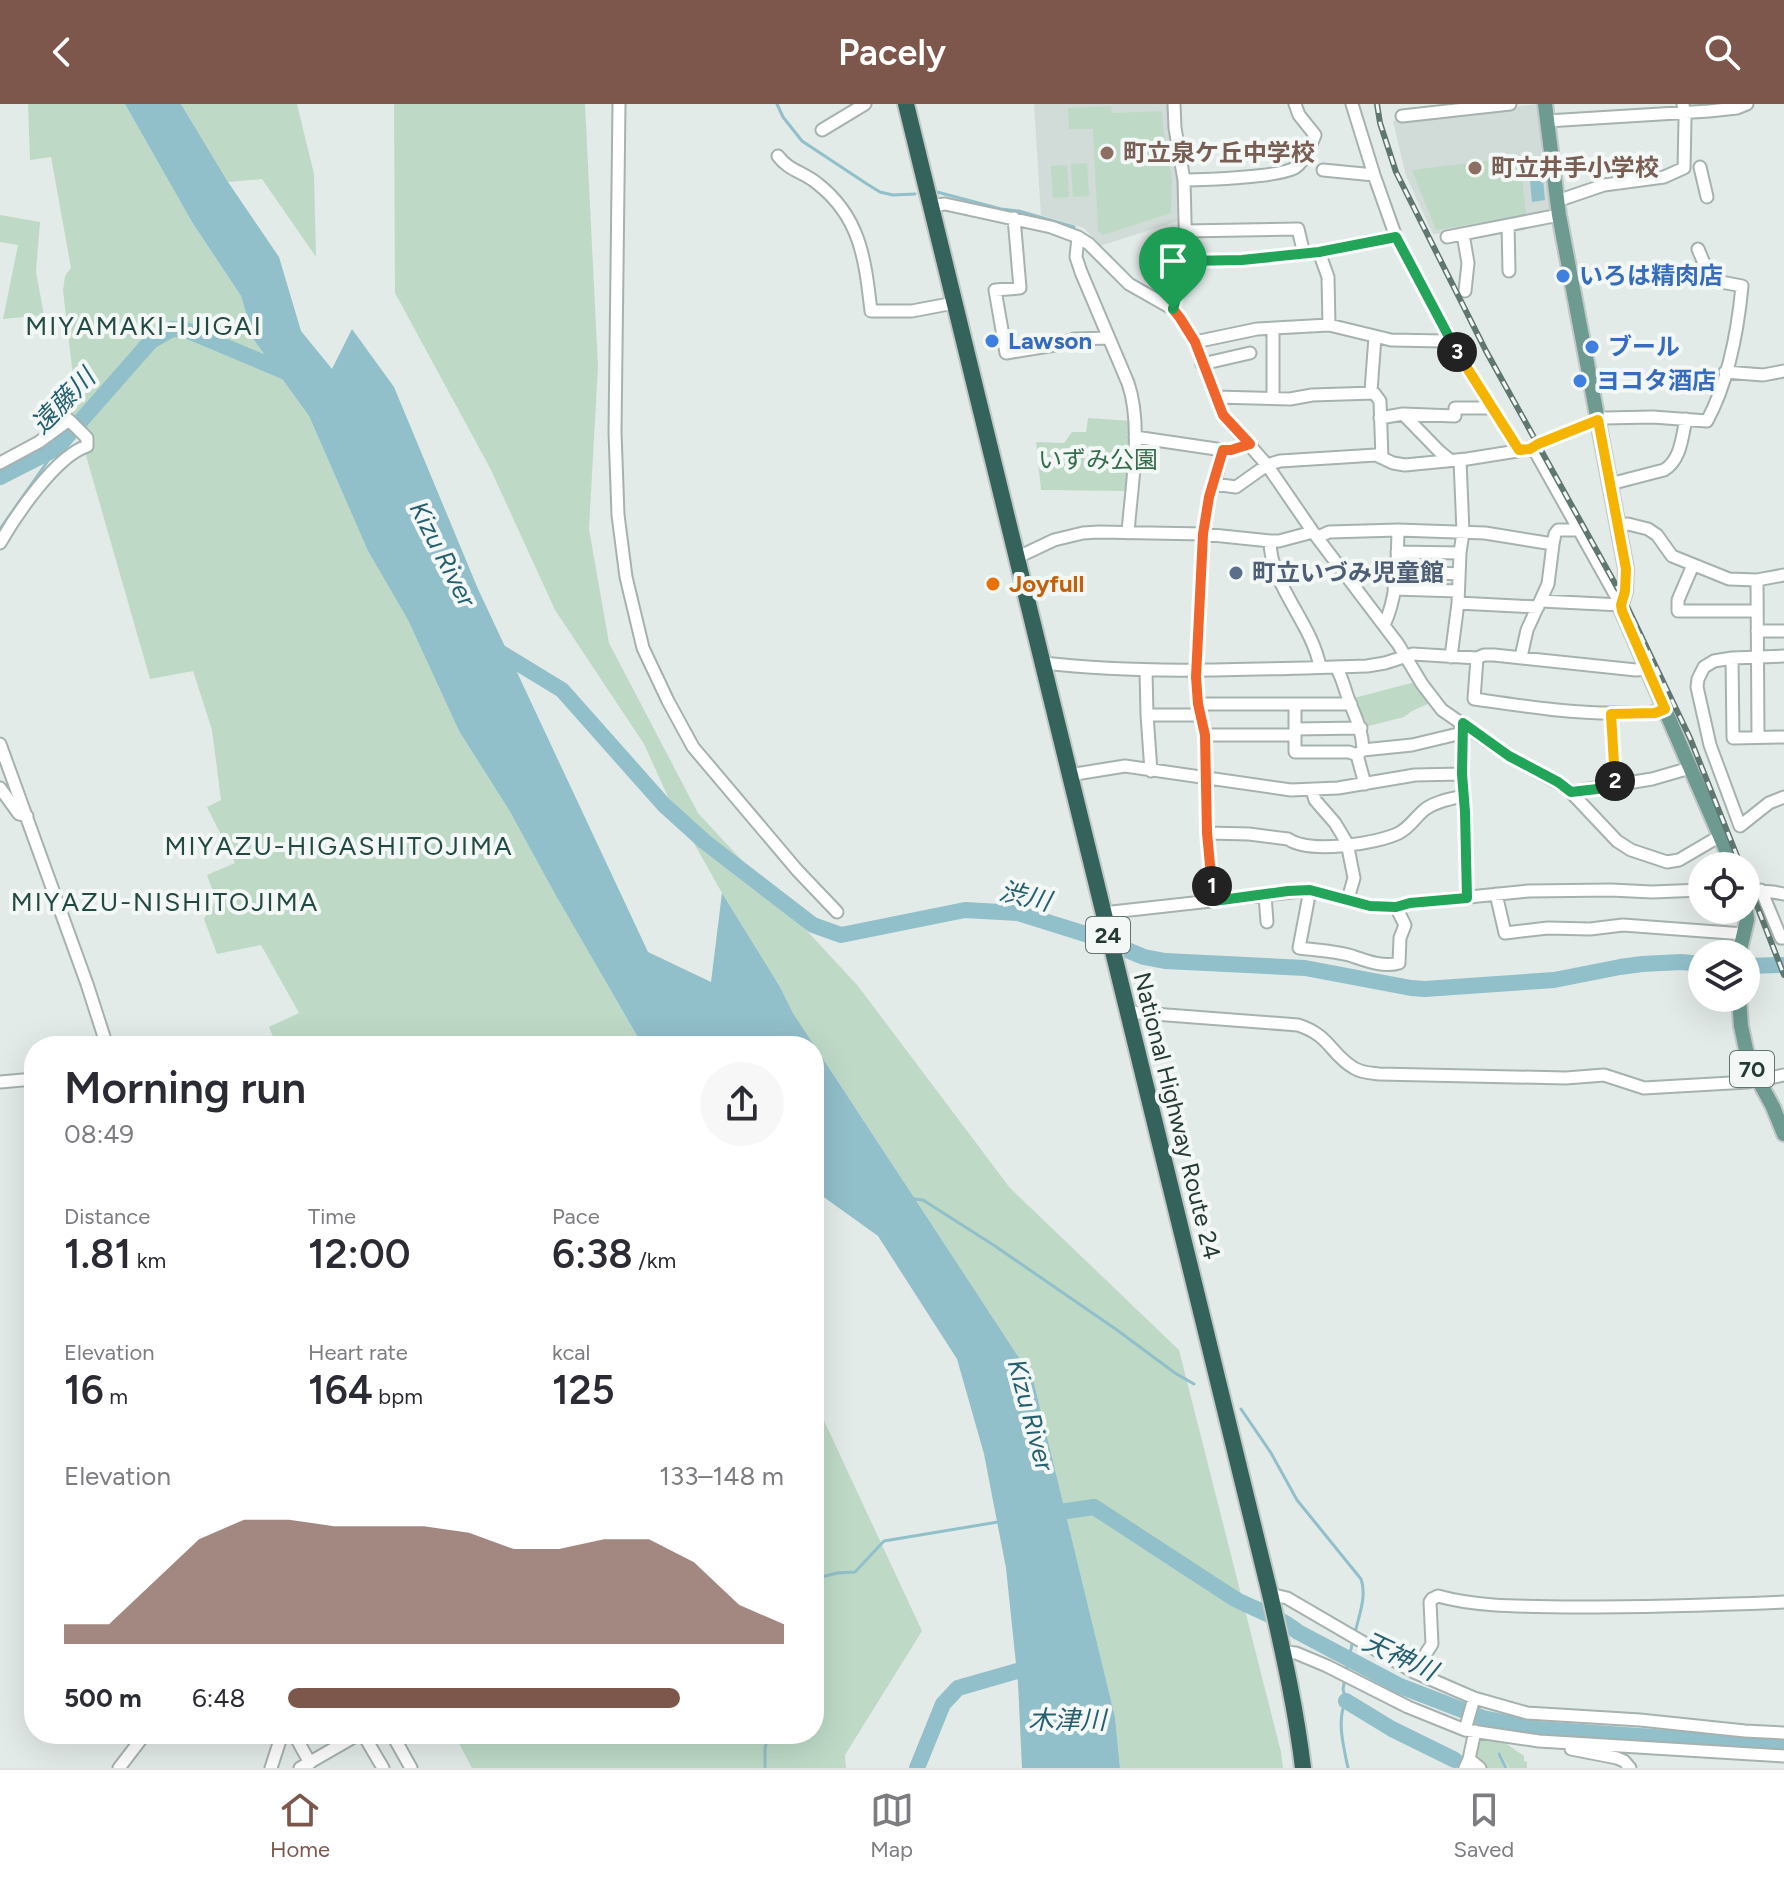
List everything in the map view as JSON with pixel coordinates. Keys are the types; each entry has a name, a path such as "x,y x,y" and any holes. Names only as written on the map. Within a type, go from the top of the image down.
{"highway":[{"name":"National Highway Route 24","path":"906,104 1284,1652 1303,1768"}],"main road":[{"path":"1545,104 1558,208 1626,569 1622,611 1727,852"},
{"path":"1742,940 1746,924"},
{"name":"70","path":"1740,1012 1749,1063 1784,1134"}],"street":[{"path":"619,104 615,432 618,502 626,577 643,648 693,747 797,870 837,912"},
{"path":"822,130 865,104"},
{"path":"1173,309 1186,261 1184,180 1174,104"},
{"path":"1184,180 1223,179 1295,168 1315,135 1299,115 1295,104"},
{"path":"1352,104 1396,237 1452,343 1524,450 1536,453 1621,605 1540,604 1394,589"},
{"path":"1402,116 1510,104"},
{"path":"1547,121 1683,108 1737,108 1747,104"},
{"path":"1683,108 1684,168"},
{"path":"778,156 785,165 815,181 839,203 862,250 871,311 912,311 954,303"},
{"path":"1684,168 1689,171 1705,166 1707,197"},
{"path":"1447,237 1508,225 1558,208 1604,185 1664,177 1684,168"},
{"path":"1323,170 1374,175"},
{"path":"930,206 945,204 1014,218 1078,237 1129,284 1173,309 1195,342 1223,415 1267,465 1406,656 1422,684 1442,710 1462,728 1558,782 1617,841 1631,850 1667,862 1679,860 1720,836"},
{"path":"1014,218 1020,288 995,290 1006,353 1074,339 1109,338"},
{"path":"1508,225 1509,271"},
{"path":"1185,231 1298,229 1304,254"},
{"path":"1463,234 1468,263 1465,291"},
{"path":"1078,237 1076,257 1131,392 1135,437 1128,533"},
{"path":"1186,261 1304,254 1396,237"},
{"path":"1214,484 1236,487 1267,465 1280,461 1376,455 1405,465 1524,450 1604,418 1707,421 1717,404 1734,340 1742,286 1711,280 1698,249"},
{"path":"1319,252 1328,277 1329,325"},
{"path":"1195,342 1257,329 1329,325 1391,340 1452,343"},
{"path":"1273,329 1273,398"},
{"path":"1371,391 1375,337"},
{"path":"1202,364 1250,353"},
{"path":"1725,372 1763,375 1784,371"},
{"path":"1216,397 1290,399 1371,391 1379,397 1382,458"},
{"path":"1380,418 1403,414 1455,416 1455,408 1493,408"},
{"path":"1403,414 1439,451 1455,460"},
{"path":"1610,484 1671,466 1678,456 1686,419"},
{"path":"0,463 39,442 69,420 87,438 87,446 62,463 39,487 0,543"},
{"path":"1135,437 1223,450 1250,444"},
{"path":"1214,901 1207,833 1205,735 1199,709 1197,671 1203,534 1209,497 1223,450"},
{"path":"1451,657 1463,532 1455,460"},
{"path":"1618,525 1648,529 1657,535 1672,556 1729,579 1757,580 1784,575"},
{"path":"1016,558 1054,540 1083,533 1203,534 1279,541 1329,532 1398,530 1485,533 1553,544"},
{"path":"1384,625 1394,589 1398,530"},
{"path":"1521,657 1527,630 1548,584 1555,534 1558,530 1580,530"},
{"path":"1270,541 1279,578 1302,620 1320,667"},
{"path":"1397,552 1460,553"},
{"path":"1693,565 1678,600 1678,611 1757,611"},
{"path":"1396,571 1459,574"},
{"path":"1757,580 1758,737"},
{"path":"1757,631 1784,631"},
{"path":"1043,663 1097,669 1197,671 1367,666 1413,654 1477,658 1494,655 1647,669"},
{"path":"1784,656 1714,661 1700,672 1697,683 1710,745 1740,826 1769,803 1784,797"},
{"path":"1477,658 1474,699 1552,710 1611,714 1655,713 1665,709"},
{"path":"1732,658 1733,738 1784,737"},
{"path":"1336,667 1361,728 1360,752 1365,784"},
{"path":"1146,671 1151,771"},
{"path":"1295,704 1295,752 1360,752 1412,745 1462,728"},
{"path":"1147,715 1199,709 1351,704"},
{"path":"1611,714 1615,787"},
{"path":"1205,735 1361,728"},
{"path":"1462,728 1467,898"},
{"path":"0,744 104,1036"},
{"path":"1069,775 1125,766 1291,790 1312,790 1415,775 1462,774"},
{"path":"1571,792 1615,787 1690,768"},
{"path":"0,788 19,814 27,816"},
{"path":"1312,790 1315,800 1347,843 1354,878 1348,899"},
{"path":"1207,833 1249,834 1315,846 1355,844 1397,834 1412,824 1424,809 1464,796"},
{"path":"1103,913 1310,890 1370,906 1396,907 1528,891 1688,891"},
{"path":"1310,890 1299,948 1393,965 1399,963 1400,938 1405,925 1396,907"},
{"path":"1761,890 1784,894"},
{"path":"1761,890 1781,938 1784,938"},
{"path":"1496,894 1505,933 1623,925 1744,934"},
{"path":"1265,895 1267,922"},
{"path":"1128,1012 1298,1025 1319,1035 1345,1061 1364,1072 1470,1077 1566,1078 1604,1075 1644,1088 1758,1080 1784,1075"},
{"path":"0,1082 24,1080"},
{"path":"1270,1594 1287,1598 1414,1672 1473,1701 1527,1713 1784,1733"},
{"path":"1414,1672 1432,1644 1430,1602 1438,1596 1519,1606 1642,1607 1784,1602"},
{"path":"1284,1652 1296,1653 1408,1707 1469,1729 1539,1741 1784,1756"},
{"path":"1473,1701 1467,1764 1480,1768"},
{"path":"1539,1741 1617,1758 1630,1768"},
{"path":"119,1768 137,1744"},
{"path":"271,1768 279,1744"},
{"path":"298,1744 305,1765 343,1744"},
{"path":"367,1744 383,1768"},
{"path":"398,1744 411,1768"}],"shaded area":[{"name":"町立泉ケ丘中学校","path":"1034,104 1172,104 1181,179 1181,220 1100,246 1084,228 1041,215"},
{"name":"町立井手小学校","path":"1538,104 1542,159 1551,212 1433,234 1406,176 1393,121"}],"green space":[{"path":"28,104 125,104 192,222 241,296 254,340 309,416 368,551 408,620 459,731 509,810 637,1036 273,1036 269,1027 299,1013 261,945 217,954 204,919 216,900 207,875 235,863 207,807 221,800 212,730 193,671 150,679 85,452 90,449 91,434 69,414 76,403 63,290 65,276 71,268 51,157 30,160"},
{"path":"181,104 297,104 314,174 316,257 262,179 228,182"},
{"path":"394,104 585,104 598,367 589,529 609,643 698,813 858,986 1010,1188 1179,1350 1283,1768 1120,1768 1115,1717 1033,1379 824,1060 824,1036 808,1036 793,1013 669,799 644,744 555,610 490,468 395,293"},
{"path":"1111,106 1112,113 1162,111 1172,180 1171,213 1103,235 1098,231 1093,129 1069,129 1068,108"},
{"path":"1520,157 1526,215 1436,230 1412,170"},
{"path":"1087,163 1089,196 1073,197 1071,164"},
{"path":"1067,165 1069,197 1053,198 1051,166"},
{"path":"0,215 40,222 36,272 44,315 3,319 18,245 0,242"},
{"name":"いずみ公園","path":"1088,418 1132,421 1126,491 1041,490 1036,442 1064,443 1072,432 1086,432"},
{"path":"1415,682 1430,703 1404,717 1365,727 1354,698"},
{"path":"824,1420 922,1631 845,1755 846,1768 472,1768 459,1744 824,1744"},
{"path":"1483,1735 1498,1738 1524,1756 1527,1768 1509,1768 1500,1753 1497,1754 1505,1768 1485,1768 1474,1756 1479,1738"}],"water":[{"name":"木津川","path":"125,104 181,104 228,182 279,257 301,331 332,369 352,329 394,387 478,589 648,952 711,982 722,893 808,1036 637,1036 509,810 459,731 408,620 368,551 309,416 254,340 241,296 192,222"},
{"path":"1542,169 1545,200 1532,202 1529,170"},
{"name":"木津川","path":"824,1060 1033,1379 1115,1717 1120,1768 1022,1768 1018,1683 1006,1568 984,1454 957,1359 878,1236 824,1197"}],"waterway":[{"path":"777,104 802,141 867,184 893,195 915,194"},
{"path":"937,192 1074,227"},
{"name":"遠藤川","path":"0,477 57,448 151,341 172,329 186,330 291,374"},
{"path":"0,529 57,448"},
{"name":"渋川","path":"493,648 562,690 664,805 705,842 813,925 841,935 965,910 1018,913 1095,937 1144,957 1165,961 1305,968 1425,989 1554,980 1642,964 1688,963"},
{"name":"渋川","path":"1760,966 1784,965"},
{"path":"914,1199 923,1200 995,1246 1194,1384"},
{"path":"1241,1409 1271,1453 1297,1500 1361,1579 1363,1599 1355,1633"},
{"name":"天神川","path":"1046,1514 1094,1507 1235,1599 1400,1686 1483,1718 1538,1729 1784,1746"},
{"path":"824,1576 855,1572 884,1541 998,1522"},
{"name":"天神川","path":"1346,1672 1353,1640"},
{"path":"917,1768 943,1704 958,1688 1038,1665"},
{"path":"1345,1679 1343,1689 1346,1701 1341,1725 1348,1768"},
{"path":"1346,1701 1392,1729 1455,1760"},
{"name":"天神川","path":"1483,1718 1486,1722"},
{"path":"765,1768 766,1744"},
{"path":"1499,1754 1506,1768"}],"railway":[{"path":"1377,104 1396,172 1486,351 1623,598 1690,738 1735,852"},
{"path":"1760,914 1784,975"}],"place":[{"name":"町立泉ケ丘中学校","path":"1107,153"},
{"name":"町立井手小学校","path":"1475,168"},
{"name":"いろは精肉店","path":"1563,276"},
{"name":"Lawson","path":"992,341"},
{"name":"ブール","path":"1592,347"},
{"name":"ヨコタ酒店","path":"1580,381"},
{"name":"町立いづみ児童館","path":"1236,573"},
{"name":"Joyfull","path":"993,584"}],"district":[{"name":"MIYAMAKI-IJIGAI","path":"144,326"},
{"name":"MIYAZU-HIGASHITOJIMA","path":"339,846"},
{"name":"MIYAZU-NISHITOJIMA","path":"165,902"}],"route":[{"path":"1396,237 1464,364 1519,450 1530,449 1598,420 1626,569 1622,611 1665,709 1655,713 1611,714 1615,787 1571,792 1509,756 1463,723 1467,898 1396,907 1370,906 1310,890 1214,901 1207,833 1205,735 1196,689 1203,534 1209,497 1223,450 1250,444 1223,415 1195,342 1173,309 1186,261 1242,260 1319,252 1396,237"}],"water label":[{"name":"Kizu River","path":"443,554"},
{"name":"Kizu River","path":"1031,1415"}]}
